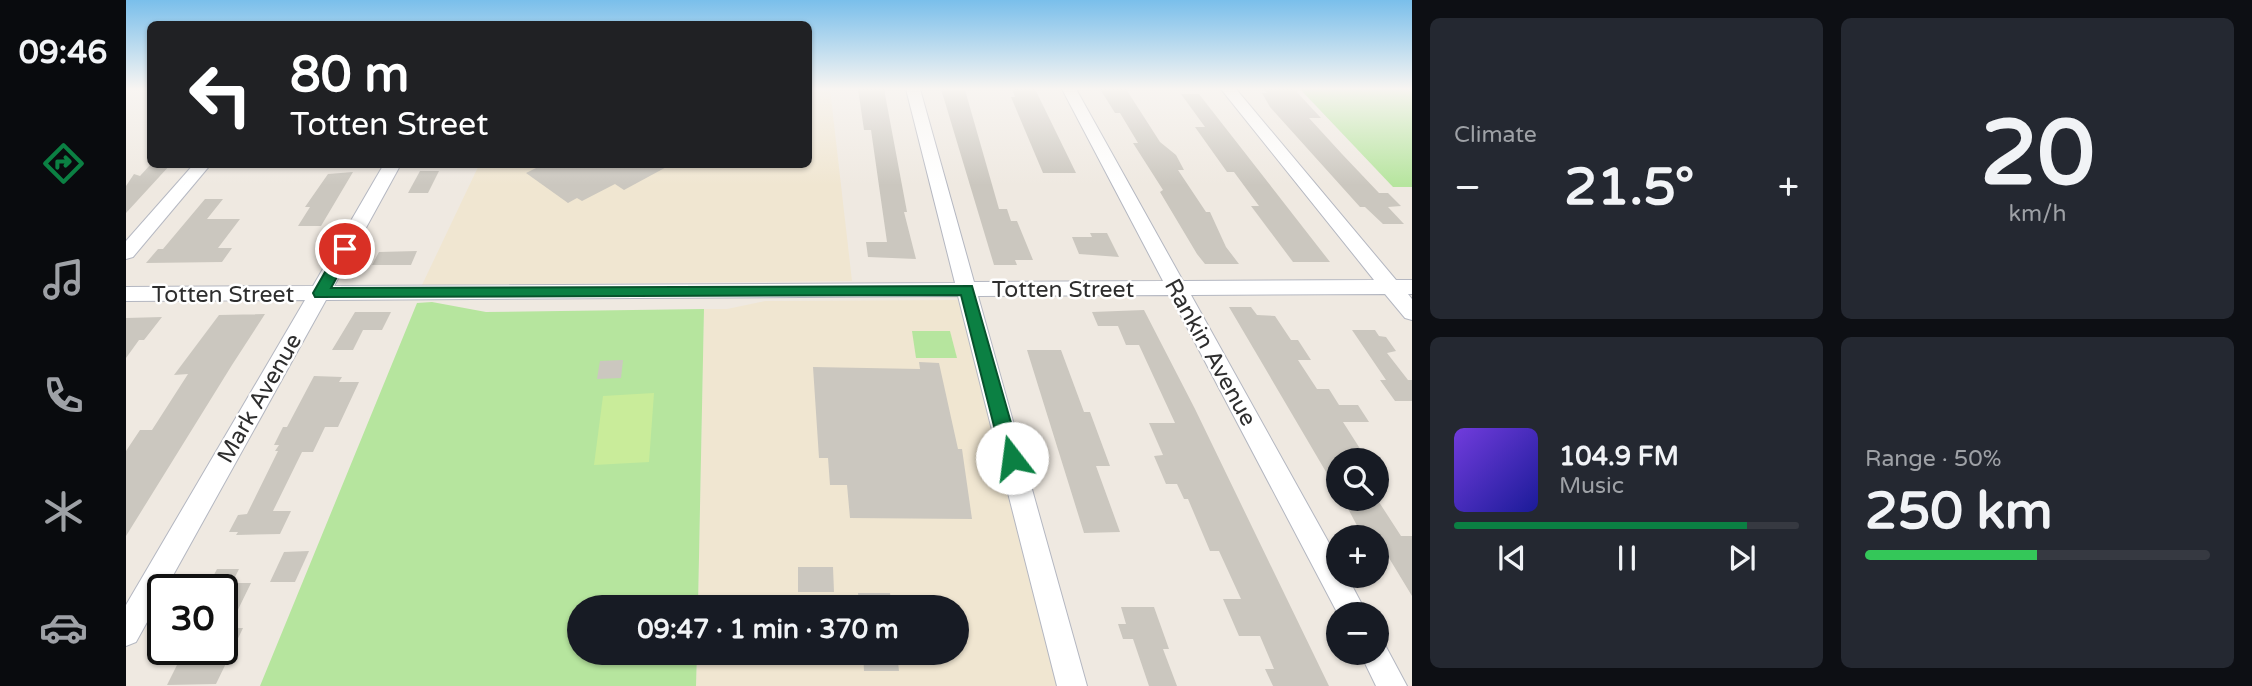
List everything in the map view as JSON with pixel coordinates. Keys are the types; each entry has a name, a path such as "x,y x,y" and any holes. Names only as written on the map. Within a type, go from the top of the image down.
{"street":[{"path":"922,121 1073,686"},
{"name":"Rankin Avenue","path":"1086,121 1346,602"},
{"path":"1254,121 1412,313"},
{"path":"126,253 200,168"},
{"name":"Mark Avenue","path":"126,632 391,168"},
{"name":"Totten Street","path":"126,294 1412,287"},
{"path":"1381,665 1392,686"}],"shaded area":[{"path":"812,121 834,121 852,281 422,285 478,168 812,168"},
{"path":"958,300 1062,686 696,686 697,665 969,665 969,595 698,595 704,309 727,309 765,301"}],"green space":[{"path":"1330,121 1412,121 1412,187 1393,187"},
{"path":"432,302 486,312 704,309 698,595 567,595 567,665 697,665 696,686 260,686 417,303"},
{"path":"912,331 950,331 957,358 916,358"},
{"path":"654,393 649,462 594,465 603,396"}],"building":[{"path":"863,121 890,121 907,212 904,212 916,259 868,257 866,242 887,242 871,130 864,130"},
{"path":"951,121 974,121 999,209 1007,209 1011,221 1017,221 1033,260 1015,260 1017,265 994,265"},
{"path":"1021,121 1051,121 1076,173 1043,173"},
{"path":"1125,121 1147,121 1160,142 1176,155 1184,170 1178,170 1206,212 1210,212 1226,247 1239,264 1205,264 1133,143 1138,143"},
{"path":"1201,121 1220,121 1330,262 1293,262 1251,206 1259,206 1234,172 1227,172 1195,127 1205,127"},
{"path":"1283,121 1312,121 1379,193 1388,193 1401,206 1388,207 1404,224 1383,224 1365,207 1360,207"},
{"path":"147,168 167,168 126,213 126,186 134,174 140,176"},
{"path":"536,168 665,168 624,190 615,184 582,201 577,198 568,203 526,173"},
{"path":"420,171 439,171 428,193 408,193"},
{"path":"353,172 321,226 298,226 310,207 305,207 328,174"},
{"path":"205,199 223,199 207,219 240,219 218,248 232,248 222,262 146,263 158,249 163,249"},
{"path":"1090,233 1107,233 1119,257 1079,254 1072,237 1092,237"},
{"path":"417,251 411,265 372,265 379,252"},
{"path":"1229,307 1251,307 1257,315 1275,316 1291,340 1298,340 1311,360 1298,360 1317,389 1329,389 1339,405 1358,405 1369,422 1343,422 1360,448 1326,448 1326,472"},
{"path":"1144,310 1329,686 1273,686 1265,669 1274,669 1260,636 1239,636 1223,599 1241,599 1219,551 1210,551 1188,499 1184,499 1177,484 1166,484 1154,456 1163,455 1149,423 1175,423 1139,345 1126,345 1118,326 1098,326 1092,312"},
{"path":"355,312 391,312 382,330 363,330 353,350 332,350"},
{"path":"265,314 126,536 126,451 140,430 152,430 188,374 174,375 219,315"},
{"path":"162,317 144,340 139,340 126,358 126,318"},
{"path":"1352,330 1375,330 1379,336 1386,337 1396,351 1387,353 1408,380 1412,380 1412,401 1395,401 1380,380 1386,380"},
{"path":"1027,350 1061,350 1084,412 1090,412 1110,466 1096,466 1120,532 1084,533"},
{"path":"623,360 621,378 597,379 600,361"},
{"path":"919,362 939,363 958,449 962,449 972,519 850,518 847,485 830,485 828,458 819,458 813,367 920,369"},
{"path":"314,376 342,377 339,382 359,382 338,427 325,427 313,452 302,452 273,511 291,511 280,534 236,535 238,532 229,532 238,515 247,514 278,451 275,451 279,445 274,445 283,427 287,427"},
{"path":"1349,511 1385,511 1401,536 1412,536 1412,596 1389,558 1389,525 1357,525"},
{"path":"309,551 295,582 270,582 284,552"},
{"path":"798,567 833,567 834,592 798,592"},
{"path":"217,569 239,569 236,574 214,574"},
{"path":"238,583 251,583 238,610"},
{"path":"858,593 890,595 858,595"},
{"path":"1121,607 1154,607 1169,649 1163,649 1177,686 1149,686 1133,639 1123,639 1118,624 1126,624"},
{"path":"177,665 225,665 216,684 167,685"},
{"path":"864,665 898,665 899,671 864,671"}],"route":[{"path":"345,249 320,293 967,290 1012,458"}]}
